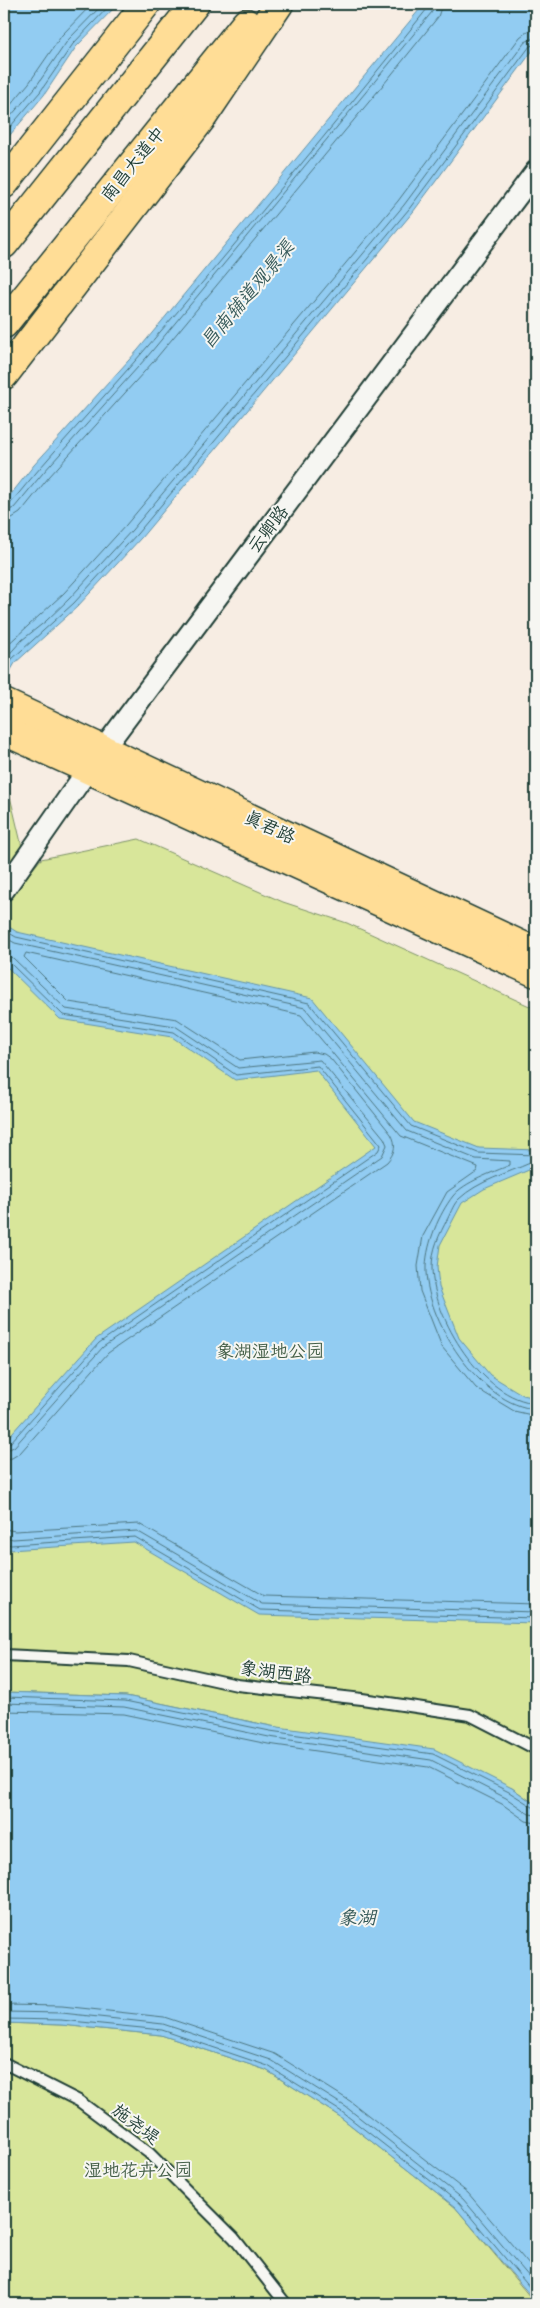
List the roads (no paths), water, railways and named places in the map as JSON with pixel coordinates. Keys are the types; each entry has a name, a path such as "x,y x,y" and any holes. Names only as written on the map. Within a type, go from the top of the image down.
{"main road":[{"path":"4,184 146,4"},
{"path":"4,244 195,4"},
{"name":"南昌大道中","path":"4,324 262,4"},
{"path":"4,375 202,118 279,4"},
{"name":"真君路","path":"4,704 536,952"},
{"name":"真君路","path":"4,731 536,973"}],"street":[{"name":"云卿路","path":"4,890 87,770 536,171"}],"lane":[{"name":"象湖西路","path":"4,1655 129,1661 237,1685 362,1699 470,1715 536,1749"},
{"name":"施尧堤","path":"4,2063 79,2101 149,2153 234,2238 286,2304"}],"water":[{"path":"4,4 118,4 76,47 44,95 4,142"},
{"name":"昌南辅道观景渠","path":"424,4 536,4 536,46 413,212 141,538 77,607 15,663 4,682 4,503 34,465 138,350"},
{"path":"4,924 17,932 312,998 414,1122 479,1148 536,1150 536,1167 484,1189 462,1203 440,1245 437,1267 439,1287 459,1338 490,1375 523,1395 536,1398 536,1623 259,1615 134,1542 9,1550 4,1547 4,1442 96,1339 376,1146 316,1070 235,1080 172,1037 60,1019 4,964"},
{"name":"象湖","path":"4,1692 126,1696 271,1726 434,1749 512,1788 536,1805 536,2302 455,2207 339,2116 266,2070 161,2035 61,2025 4,2023"}],"park label":[{"name":"象湖湿地公园","path":"270,1351"},
{"name":"湿地花卉公园","path":"138,2170"}]}
